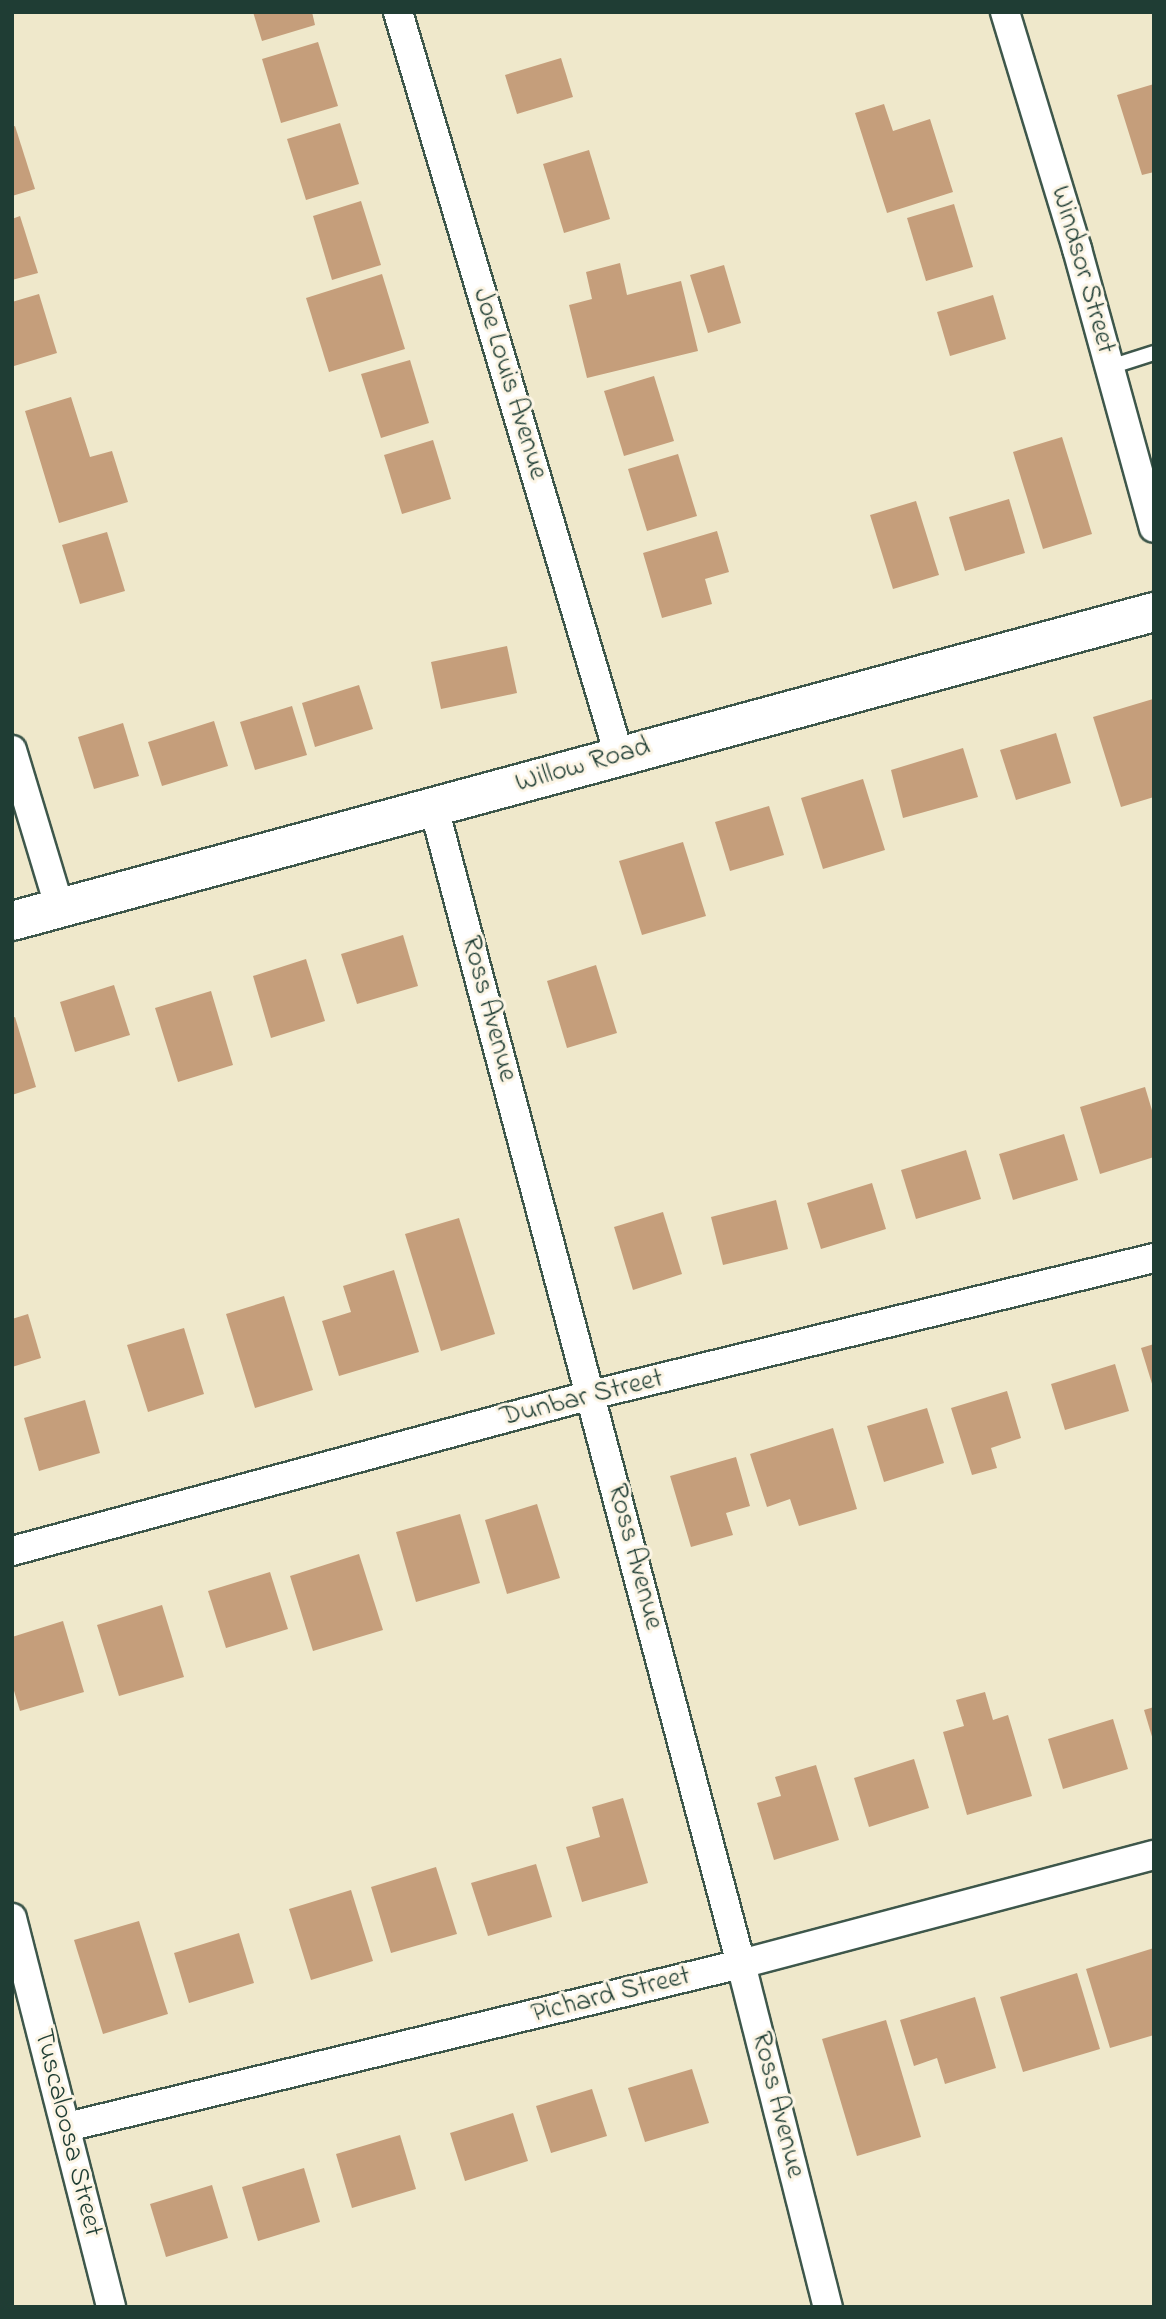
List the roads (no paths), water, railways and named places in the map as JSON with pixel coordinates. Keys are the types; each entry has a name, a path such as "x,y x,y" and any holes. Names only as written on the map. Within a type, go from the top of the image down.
{"street":[{"name":"Joe Louis Avenue","path":"398,12 620,755"},
{"name":"Windsor Street","path":"1006,12 1154,528"},
{"name":"Willow Road","path":"12,921 1154,612"},
{"path":"12,750 60,909"},
{"name":"Ross Avenue","path":"434,808 741,1964 828,2307"},
{"name":"Dunbar Street","path":"12,1551 591,1395 1154,1258"},
{"name":"Pichard Street","path":"67,2127 741,1964 1154,1855"},
{"name":"Tuscaloosa Street","path":"12,1918 111,2307"}],"lane":[{"path":"1110,367 1154,353"}]}
